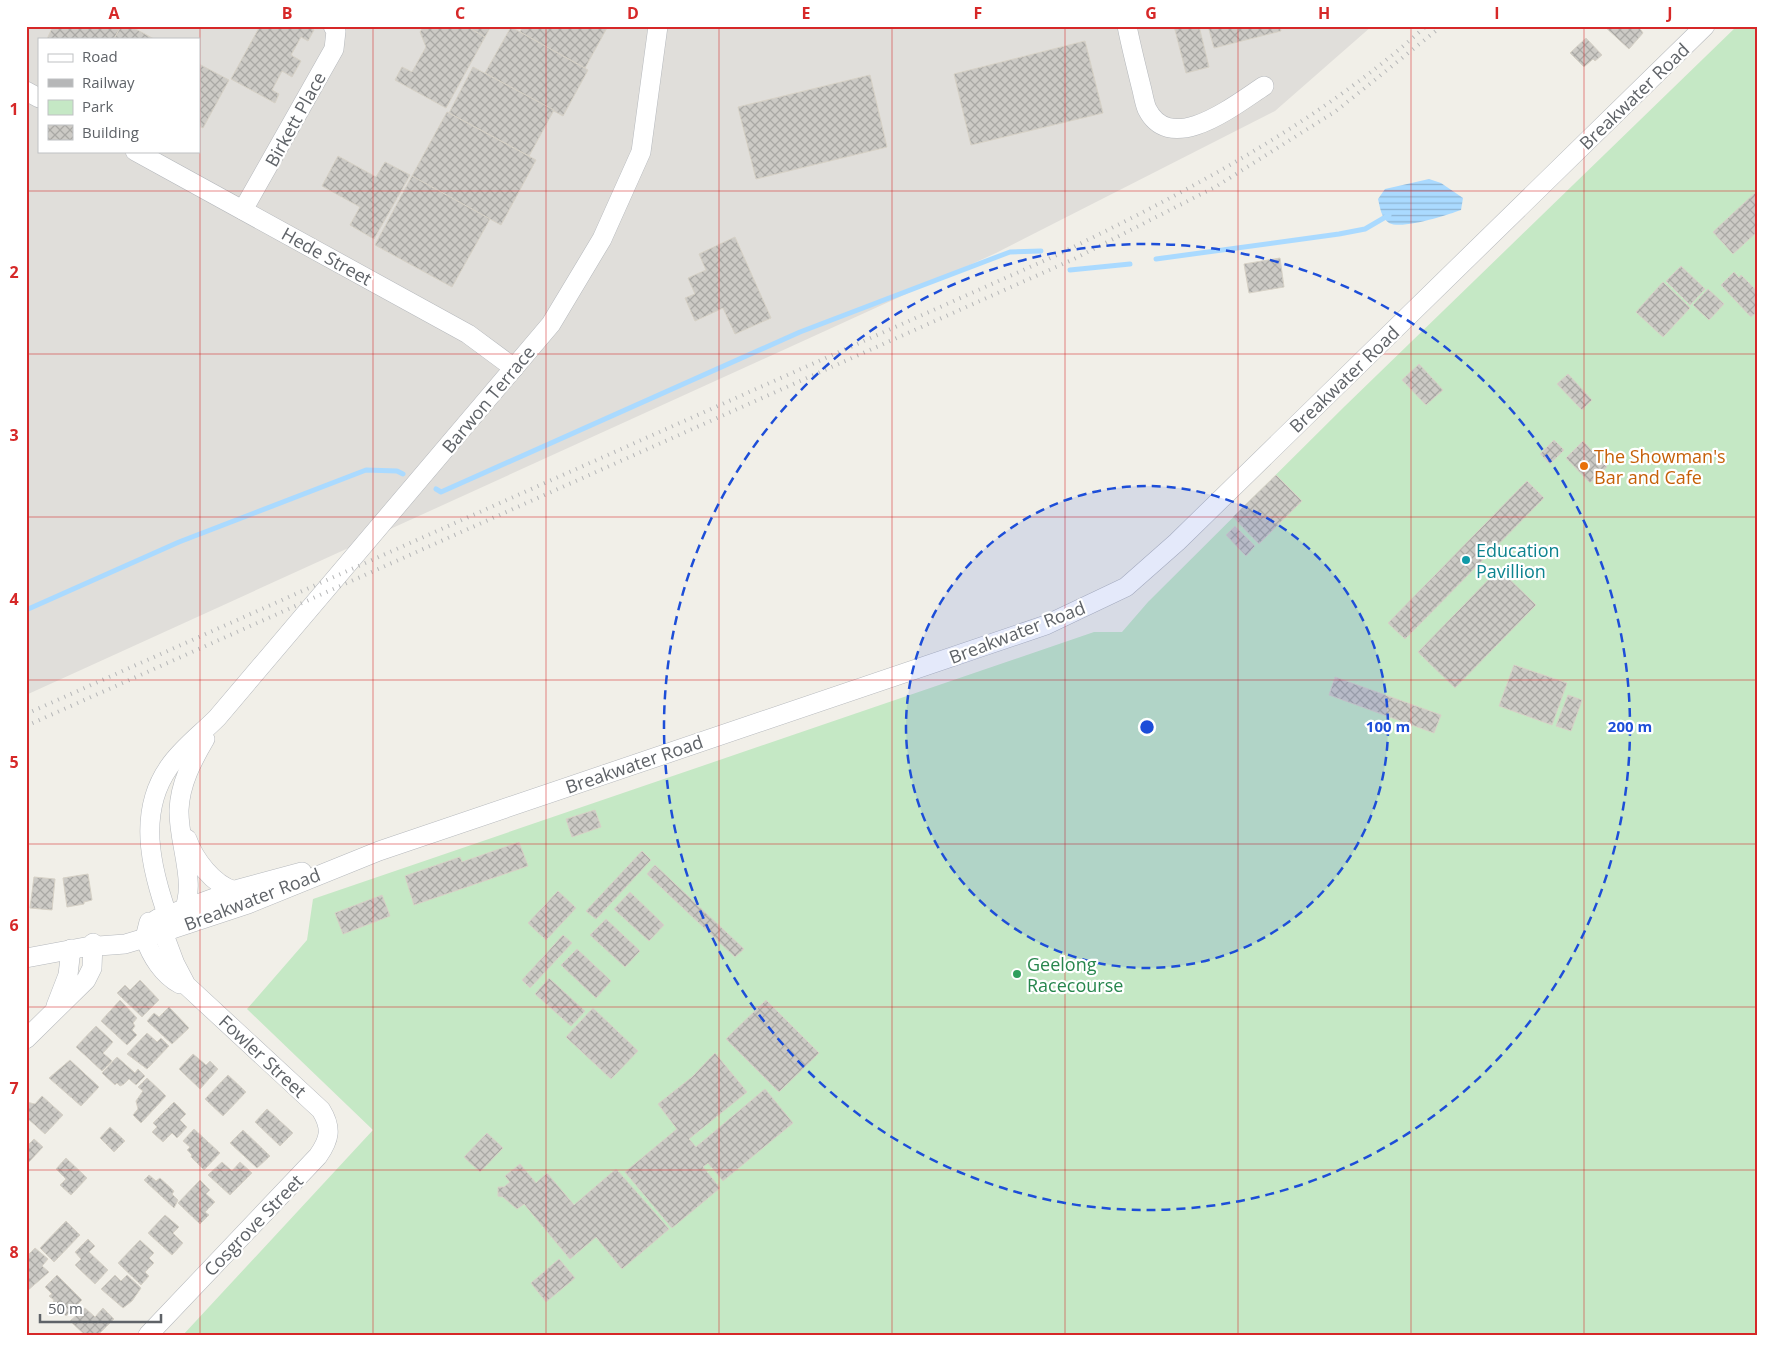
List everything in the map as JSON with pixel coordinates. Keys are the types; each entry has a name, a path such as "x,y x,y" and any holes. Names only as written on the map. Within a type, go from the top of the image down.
{"street":[{"name":"Birkett Place","path":"243,210 334,49 336,31 333,26"},
{"name":"Barwon Terrace","path":"160,927 149,848 150,824 155,796 161,780 172,762 217,718 551,324 602,239 640,152 658,26"},
{"path":"1126,26 1147,109 1159,122 1168,127 1179,129 1193,128 1264,86"},
{"name":"Breakwater Road","path":"160,927 276,886 1046,626 1126,587 1184,535 1706,26"},
{"path":"26,91 38,97"},
{"name":"Hede Street","path":"137,152 468,334 514,368"},
{"name":"Barwon Terrace","path":"186,907 188,889 180,831 179,808 184,784 191,765 217,718"},
{"name":"Barwon Terrace","path":"179,808 185,835 196,859 218,882 235,891"},
{"path":"26,958 84,947 118,945 160,927 186,907 235,891 276,886"},
{"name":"Fowler Street","path":"160,927 150,952 163,969 176,981 186,985 321,1110 328,1121 330,1132"},
{"path":"26,1040 53,1012 84,947"},
{"name":"Cosgrove Street","path":"148,1335 318,1156 327,1144 330,1132"}],"shaded area":[{"path":"26,26 1372,26 1275,111 996,253 26,695"}],"green space":[{"name":"Geelong Racecourse","path":"1737,26 1758,26 1758,1335 183,1335 373,1130 247,1009 307,940 313,899 1094,632 1122,632 1148,602 1345,406"}],"water":[{"path":"1429,179 1441,183 1463,198 1461,210 1404,225 1395,225 1386,221 1381,212 1378,199 1385,189"}],"building":[{"path":"53,26 121,26 115,38 47,38"},
{"path":"121,26 130,26 152,38 115,38"},
{"path":"260,26 307,26 314,30 308,41 301,37 291,55 301,61 292,77 282,71 272,90 279,94 275,103 231,79"},
{"path":"417,26 466,26 485,37 446,108 395,80 402,67 412,72 426,47 420,32 422,29"},
{"path":"466,26 491,26 485,37"},
{"path":"523,26 608,26 585,68 520,32"},
{"path":"1174,26 1199,26 1209,67 1186,73"},
{"path":"1208,26 1280,26 1281,31 1214,48"},
{"path":"1604,26 1638,26 1643,33 1629,49"},
{"path":"511,27 588,70 563,116 485,73"},
{"path":"1586,38 1602,55 1595,61 1593,59 1584,67 1570,53"},
{"path":"1085,41 1103,113 971,145 954,74"},
{"path":"200,65 229,80 203,128 200,126"},
{"path":"473,67 554,110 529,156 449,113"},
{"path":"870,75 887,147 756,179 738,107"},
{"path":"447,112 536,160 501,225 412,176"},
{"path":"338,156 376,177 385,162 410,175 374,239 350,225 360,207 322,186"},
{"path":"412,176 490,219 452,287 375,245"},
{"path":"1758,190 1758,231 1733,254 1713,232"},
{"path":"735,237 771,318 735,334 723,308 695,321 685,298 695,294 688,278 706,270 699,254"},
{"path":"1280,258 1284,287 1249,293 1244,264"},
{"path":"1681,266 1705,289 1690,305 1666,281"},
{"path":"1734,272 1739,278 1741,275 1758,292 1758,311 1751,317 1721,285"},
{"path":"1663,282 1690,308 1663,337 1636,312"},
{"path":"1708,289 1724,304 1709,320 1693,305"},
{"path":"1419,364 1443,390 1426,405 1402,380"},
{"path":"1568,374 1592,400 1582,410 1557,384"},
{"path":"1554,440 1564,450 1550,464 1540,454"},
{"path":"1583,441 1607,467 1590,483 1566,458"},
{"path":"1276,475 1302,501 1259,544 1233,517"},
{"name":"Education Pavillion","path":"1527,481 1544,498 1405,639 1388,623"},
{"path":"1235,526 1255,546 1246,556 1226,535"},
{"path":"1499,569 1536,605 1455,688 1418,652"},
{"path":"1514,665 1567,683 1552,725 1499,706"},
{"path":"1335,677 1441,715 1434,733 1329,695"},
{"path":"1568,695 1582,700 1571,731 1556,726"},
{"path":"595,810 601,827 572,837 566,819"},
{"path":"519,842 528,866 414,905 405,876 460,857 462,862"},
{"path":"642,851 651,860 596,919 586,911"},
{"path":"655,865 744,949 735,957 647,874"},
{"path":"88,874 92,900 84,902 84,904 67,907 63,878"},
{"path":"34,877 55,879 52,910 30,908"},
{"path":"558,891 576,908 546,940 528,923"},
{"path":"630,892 664,925 649,941 614,909"},
{"path":"382,895 390,916 343,934 335,913"},
{"path":"606,919 640,951 625,967 590,935"},
{"path":"563,935 572,943 530,988 522,980"},
{"path":"577,949 611,981 596,998 561,965"},
{"path":"549,978 585,1011 571,1026 535,994"},
{"path":"140,980 159,1000 142,1017 117,993 125,985 130,990"},
{"path":"120,1000 137,1018 133,1023 135,1026 132,1030 137,1035 127,1045 101,1021"},
{"path":"766,1000 819,1053 779,1092 726,1039"},
{"path":"169,1007 189,1028 172,1044 147,1021 154,1013 159,1017"},
{"path":"593,1008 638,1051 611,1079 566,1037"},
{"path":"96,1026 113,1042 103,1053 112,1061 102,1071 76,1047"},
{"path":"147,1033 157,1042 161,1038 169,1046 147,1069 127,1054"},
{"path":"715,1053 747,1092 689,1139 696,1147 765,1089 793,1123 723,1181 708,1163 703,1167 720,1188 672,1228 625,1172 677,1129 658,1104 692,1077"},
{"path":"193,1054 206,1065 210,1061 218,1069 200,1089 179,1069"},
{"path":"117,1057 135,1073 138,1069 145,1076 136,1085 129,1079 120,1086 117,1083 115,1085 102,1073"},
{"path":"70,1060 99,1087 81,1106 49,1078"},
{"path":"228,1075 246,1092 223,1116 205,1099"},
{"path":"147,1078 166,1096 141,1123 133,1115 138,1109 136,1101 143,1091 138,1087"},
{"path":"42,1096 63,1115 45,1134 26,1117 26,1102 35,1104"},
{"path":"174,1102 186,1114 180,1120 187,1127 177,1138 172,1133 163,1142 152,1132 157,1127 153,1123"},
{"path":"267,1109 293,1133 280,1146 255,1122"},
{"path":"110,1127 125,1141 114,1152 100,1138"},
{"path":"194,1129 220,1153 204,1170 191,1157 192,1155 187,1150 190,1147 183,1141"},
{"path":"243,1130 270,1156 257,1168 230,1143"},
{"path":"487,1133 503,1148 480,1172 464,1157"},
{"path":"34,1139 43,1147 26,1165 26,1143 28,1145"},
{"path":"66,1158 87,1178 71,1195 60,1185 66,1179 56,1169"},
{"path":"222,1162 232,1171 240,1162 252,1173 230,1195 208,1175"},
{"path":"520,1164 536,1183 547,1173 574,1205 616,1169 669,1229 622,1269 596,1237 570,1259 524,1204 517,1209 503,1197 498,1196 498,1187 504,1187 510,1182 505,1176"},
{"path":"149,1175 156,1181 160,1178 174,1191 172,1194 178,1200 174,1208 144,1180"},
{"path":"200,1180 210,1190 206,1194 215,1202 205,1212 209,1215 200,1224 178,1203"},
{"path":"165,1215 179,1227 173,1233 183,1243 172,1255 148,1233"},
{"path":"66,1221 80,1235 54,1262 40,1248"},
{"path":"88,1239 95,1246 89,1252 108,1270 95,1284 75,1265 81,1259 75,1252"},
{"path":"140,1240 154,1253 149,1258 154,1263 145,1272 149,1276 141,1285 118,1263"},
{"path":"35,1248 48,1259 42,1266 49,1272 27,1291 26,1257"},
{"path":"559,1259 575,1278 546,1302 531,1283"},
{"path":"57,1275 82,1300 66,1316 53,1303 54,1300 49,1296 52,1294 45,1287"},
{"path":"115,1275 121,1281 127,1275 141,1288 132,1301 123,1308 101,1289"},
{"path":"85,1308 95,1317 103,1308 114,1319 98,1335 85,1335 70,1321"}],"waterway":[{"path":"1156,259 1339,234 1365,229 1389,215"},
{"path":"436,489 441,492 800,332 1010,252 1041,251"},
{"path":"1070,270 1130,264"},
{"path":"26,610 179,542 366,470 397,471 403,474"}],"railway":[{"path":"26,714 1057,255 1202,181 1296,125 1341,94 1426,26"},
{"path":"26,726 1074,259 1217,186 1336,111 1442,26"}],"place":[{"name":"The Showman's Bar and Cafe","path":"1584,466"},
{"name":"Education Pavillion","path":"1466,560"},
{"name":"Geelong Racecourse","path":"1017,974"}]}
